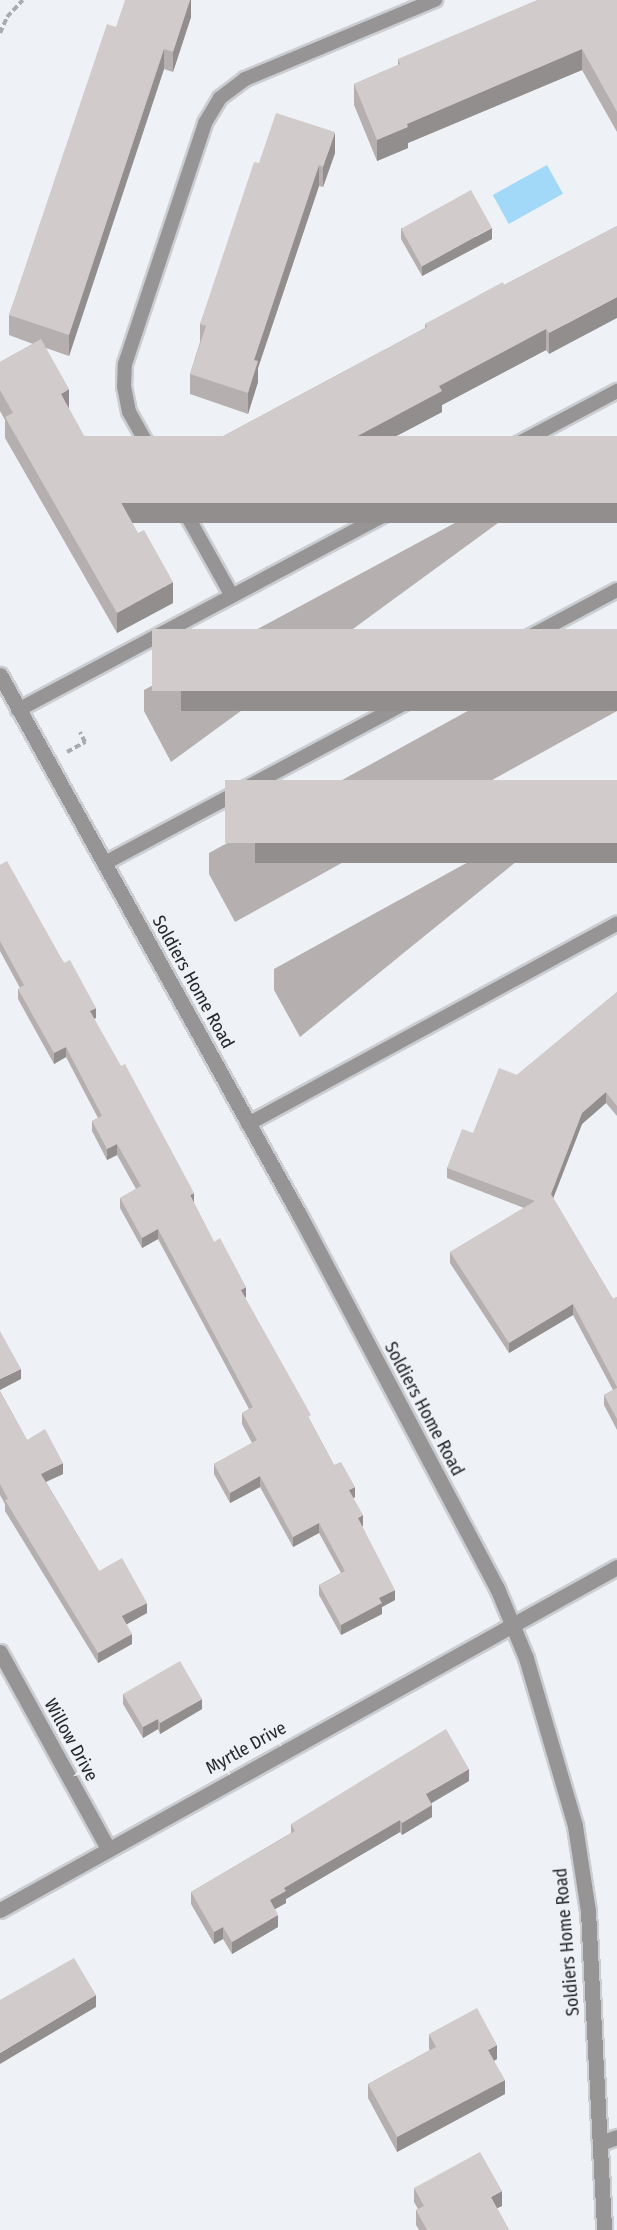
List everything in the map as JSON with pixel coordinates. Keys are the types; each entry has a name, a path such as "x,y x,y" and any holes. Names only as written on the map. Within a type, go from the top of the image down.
{"street":[{"name":"Soldiers Home Road","path":"2,681 248,1124 512,1623 542,1708 575,1826 588,1911 604,2230"},
{"name":"Myrtle Drive","path":"0,1910 107,1847 617,1567"},
{"name":"Willow Drive","path":"0,1652 107,1847"},
{"path":"600,2143 617,2137"}],"lane":[{"path":"232,596 129,412 124,387 125,364 206,123 220,98 244,79 435,0"},
{"path":"18,710 617,391"},
{"path":"105,863 617,590"},
{"path":"248,1124 617,924"}],"path":[{"path":"0,33 7,17 23,0"},
{"path":"67,752 85,742 80,732"}],"water":[{"path":"547,165 563,194 509,224 493,195"}],"building":[{"path":"125,0 190,0 173,52 164,49 69,335 9,315 107,24 116,27"},
{"path":"537,0 617,0 617,112 582,49 407,124 408,127 377,140 354,84 400,64 398,59"},
{"path":"276,113 335,132 323,167 319,165 254,360 258,361 248,393 190,374 206,326 200,324 254,162 259,163"},
{"path":"471,190 492,228 422,266 401,229"},
{"path":"617,226 617,297 549,333 546,329 439,386 442,391 290,472 288,467 241,493 214,441 427,327 425,324 503,282 504,285"},
{"path":"41,339 69,389 61,394 138,533 144,530 173,582 117,613 5,417 13,413 0,390 0,362"},
{"path":"80,436 617,436 617,503 80,503"},
{"path":"152,629 617,629 617,691 152,691"},
{"path":"225,780 617,780 617,843 225,843"},
{"path":"7,861 64,963 70,960 96,1008 90,1011 121,1066 125,1064 194,1193 190,1195 214,1242 220,1238 246,1287 241,1290 311,1415 308,1417 334,1465 341,1462 355,1487 349,1490 363,1515 358,1518 395,1590 379,1598 382,1603 341,1625 319,1585 345,1571 319,1523 293,1537 260,1476 230,1493 214,1464 257,1440 242,1413 253,1407 158,1229 142,1238 120,1198 141,1186 117,1144 107,1149 92,1121 102,1116 66,1047 54,1053 18,989 24,985 0,941 0,865"},
{"path":"617,992 617,1106 606,1092 582,1113 551,1194 613,1299 617,1297 617,1387 573,1304 509,1343 450,1252 535,1201 447,1168 462,1129 473,1133 499,1068 517,1075"},
{"path":"0,1331 21,1369 0,1379"},
{"path":"617,1388 617,1419 604,1395"},
{"path":"0,1391 27,1440 45,1429 63,1463 41,1474 99,1571 122,1558 147,1603 122,1616 132,1634 98,1653 5,1500 8,1499 0,1484"},
{"path":"180,1661 202,1699 160,1723 158,1719 143,1727 123,1694"},
{"path":"446,1729 469,1769 426,1794 432,1805 402,1823 400,1820 284,1888 286,1891 270,1900 278,1915 232,1942 223,1927 214,1932 191,1892 295,1831 291,1824"},
{"path":"74,1958 96,1995 0,2053 0,2000"},
{"path":"477,2008 497,2045 488,2050 505,2080 397,2137 368,2084 436,2047 429,2034"},
{"path":"480,2152 502,2191 491,2197 509,2230 427,2230 416,2210 424,2206 414,2188"}]}
